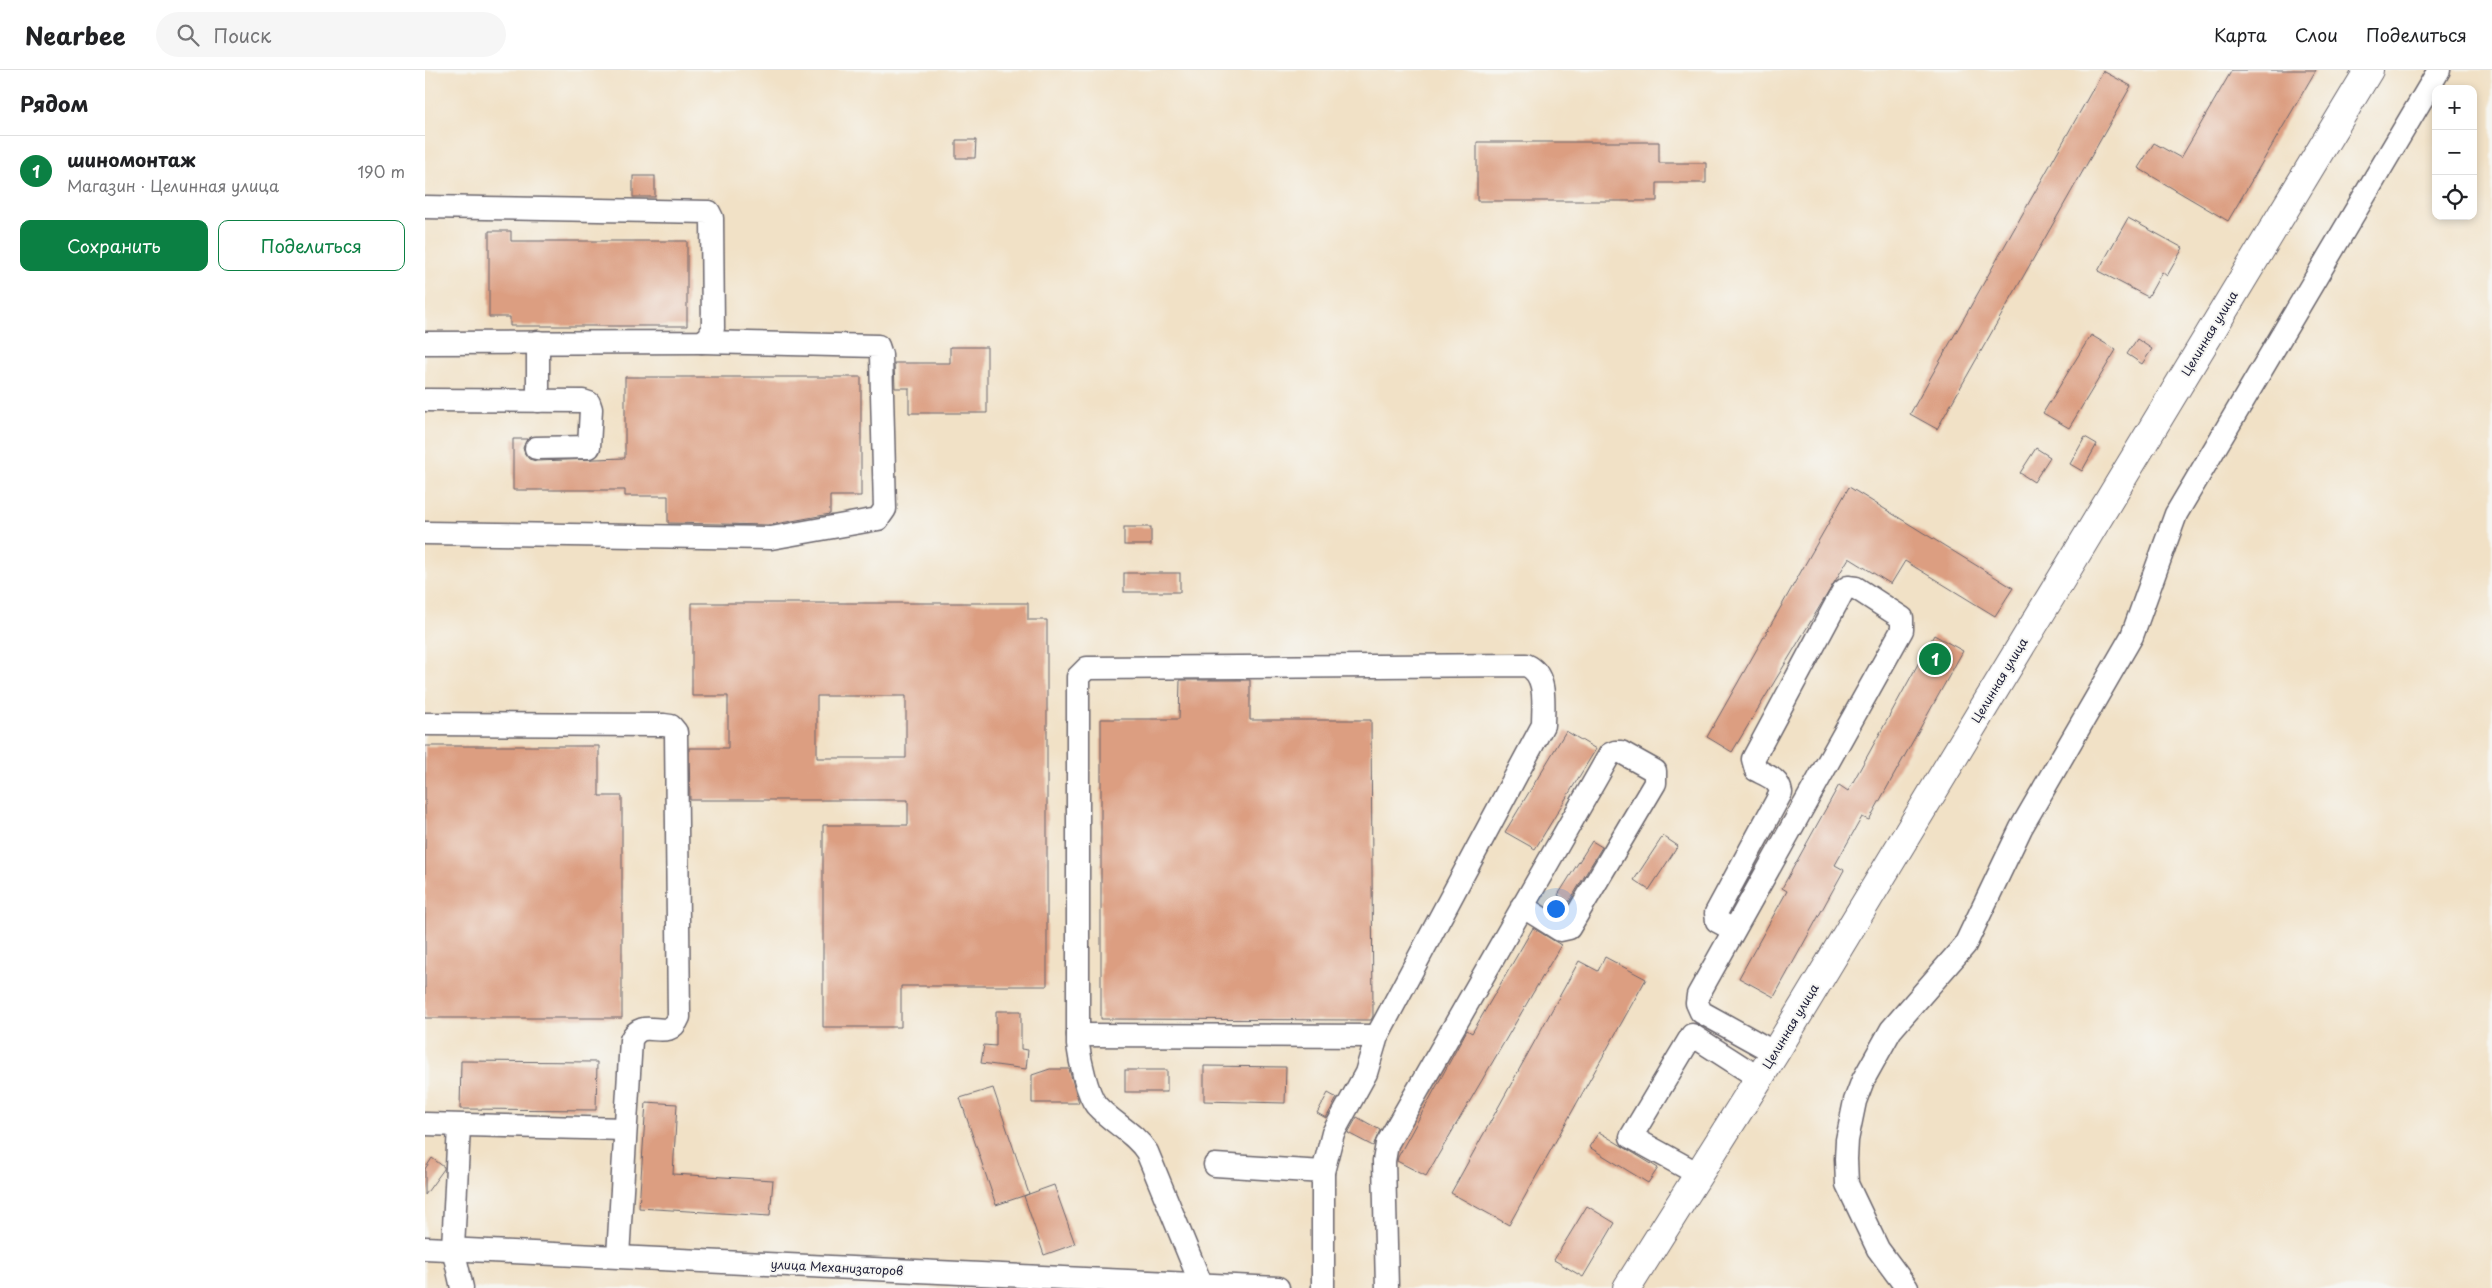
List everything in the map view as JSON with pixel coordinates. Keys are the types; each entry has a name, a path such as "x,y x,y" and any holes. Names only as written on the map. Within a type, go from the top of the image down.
{"main road":[{"name":"Целинная улица","path":"1627,1288 1700,1176 1775,1053 2369,70"}],"street":[{"path":"1907,1288 1878,1249 1847,1184 1845,1159 1847,1140 1855,1101 1863,1080 1891,1030 1965,944 2021,828 2132,636 2176,514 2439,70"},
{"path":"425,207 709,212 712,218 713,328 709,337 702,342"},
{"path":"538,342 538,401"},
{"path":"425,343 702,342 878,346 881,355 885,509 878,519 771,538 425,533"},
{"path":"425,400 583,401 589,403 591,409 591,442 589,447 536,448"},
{"path":"1734,930 1717,921 1717,913 1781,793 1780,784 1756,770 1753,759 1843,591 1848,587 1855,588 1902,618 1902,630 1734,930 1697,995 1697,1003 1701,1012 1775,1053"},
{"path":"1201,1284 1147,1152 1140,1141 1095,1103 1081,1062 1078,1035 1078,677 1087,668 1516,665 1532,667 1538,672 1541,680 1543,725 1377,1036 1366,1074 1333,1133 1323,1172 1323,1288"},
{"path":"425,724 664,725 671,726 676,732 679,1017 676,1026 670,1030 641,1028 635,1032 631,1040 618,1256"},
{"path":"1387,1288 1384,1160 1387,1144 1522,906 1610,754 1621,752 1655,772 1655,783 1569,928 1560,930 1522,906"},
{"path":"1700,1176 1631,1137 1692,1034 1759,1078"},
{"path":"1078,1035 1377,1036"},
{"path":"425,1124 625,1130"},
{"path":"459,1126 453,1248 462,1288"},
{"path":"1215,1165 1323,1172"},
{"name":"улица Механизаторов","path":"425,1248 1278,1288"}],"building":[{"path":"2232,70 2316,70 2228,221 2138,168 2154,143 2181,158"},
{"path":"2103,71 2131,86 1937,429 1910,414"},
{"path":"956,140 976,140 975,158 956,158"},
{"path":"1477,142 1659,142 1659,163 1706,163 1706,183 1657,183 1657,201 1477,201"},
{"path":"633,176 655,176 655,197 633,197"},
{"path":"2128,218 2183,248 2167,276 2162,272 2148,297 2098,271"},
{"path":"489,231 511,231 511,241 687,241 687,326 510,326 510,317 489,317"},
{"path":"2091,335 2116,350 2069,428 2043,413"},
{"path":"2137,339 2152,349 2142,364 2127,354"},
{"path":"950,347 987,347 987,413 909,413 909,388 895,388 894,363 950,363"},
{"path":"625,377 861,377 861,496 830,496 830,514 770,525 668,523 668,496 625,496 625,490 513,490 513,439 527,439 523,448 525,454 529,459 536,461 625,458"},
{"path":"2085,437 2097,444 2082,471 2070,464"},
{"path":"2036,448 2050,457 2034,482 2020,473"},
{"path":"1849,487 2013,588 1995,616 1905,561 1891,584 1849,558 1732,752 1707,737"},
{"path":"1124,527 1151,527 1151,545 1124,545"},
{"path":"1124,573 1180,573 1180,592 1124,592"},
{"path":"692,603 1028,603 1028,620 1047,620 1047,986 901,986 901,1027 823,1027 823,825 908,825 908,800 690,800 689,748 728,748 728,696 692,696","holes":["817,696 906,696 906,758 817,758"]},
{"path":"1934,635 1963,651 1869,820 1862,817 1835,865 1844,870 1774,997 1739,978 1787,891 1782,888 1839,785 1848,791"},
{"path":"1180,680 1250,680 1250,720 1371,720 1373,1016 1371,1020 1101,1019 1101,719 1179,719"},
{"path":"1566,731 1596,749 1535,849 1505,832"},
{"path":"425,746 599,746 599,796 622,796 622,1018 425,1018"},
{"path":"1663,836 1678,846 1649,890 1634,880"},
{"path":"1592,841 1602,847 1569,902 1558,895"},
{"path":"1533,928 1561,945 1426,1176 1397,1161 1398,1157 1467,1030 1472,1033"},
{"path":"1605,957 1646,979 1509,1225 1451,1193 1579,961 1598,971"},
{"path":"996,1011 1021,1011 1021,1049 1028,1050 1026,1069 981,1063 984,1045 996,1046"},
{"path":"461,1061 597,1062 596,1110 460,1109"},
{"path":"1204,1066 1286,1067 1285,1103 1204,1101"},
{"path":"1050,1069 1069,1069 1079,1103 1032,1103 1032,1075"},
{"path":"1125,1070 1167,1070 1167,1092 1125,1092"},
{"path":"993,1088 1029,1194 996,1205 960,1098"},
{"path":"1328,1093 1337,1098 1326,1118 1317,1113"},
{"path":"646,1102 677,1104 673,1174 773,1180 770,1216 639,1208"},
{"path":"1357,1117 1380,1130 1373,1146 1348,1133"},
{"path":"1599,1132 1658,1168 1648,1183 1589,1147"},
{"path":"432,1158 444,1169 425,1195 425,1169"},
{"path":"1054,1185 1075,1244 1044,1255 1024,1196"},
{"path":"1587,1206 1615,1223 1583,1277 1554,1260"}],"place":[{"name":"шиномонтаж","path":"1935,659"}]}
